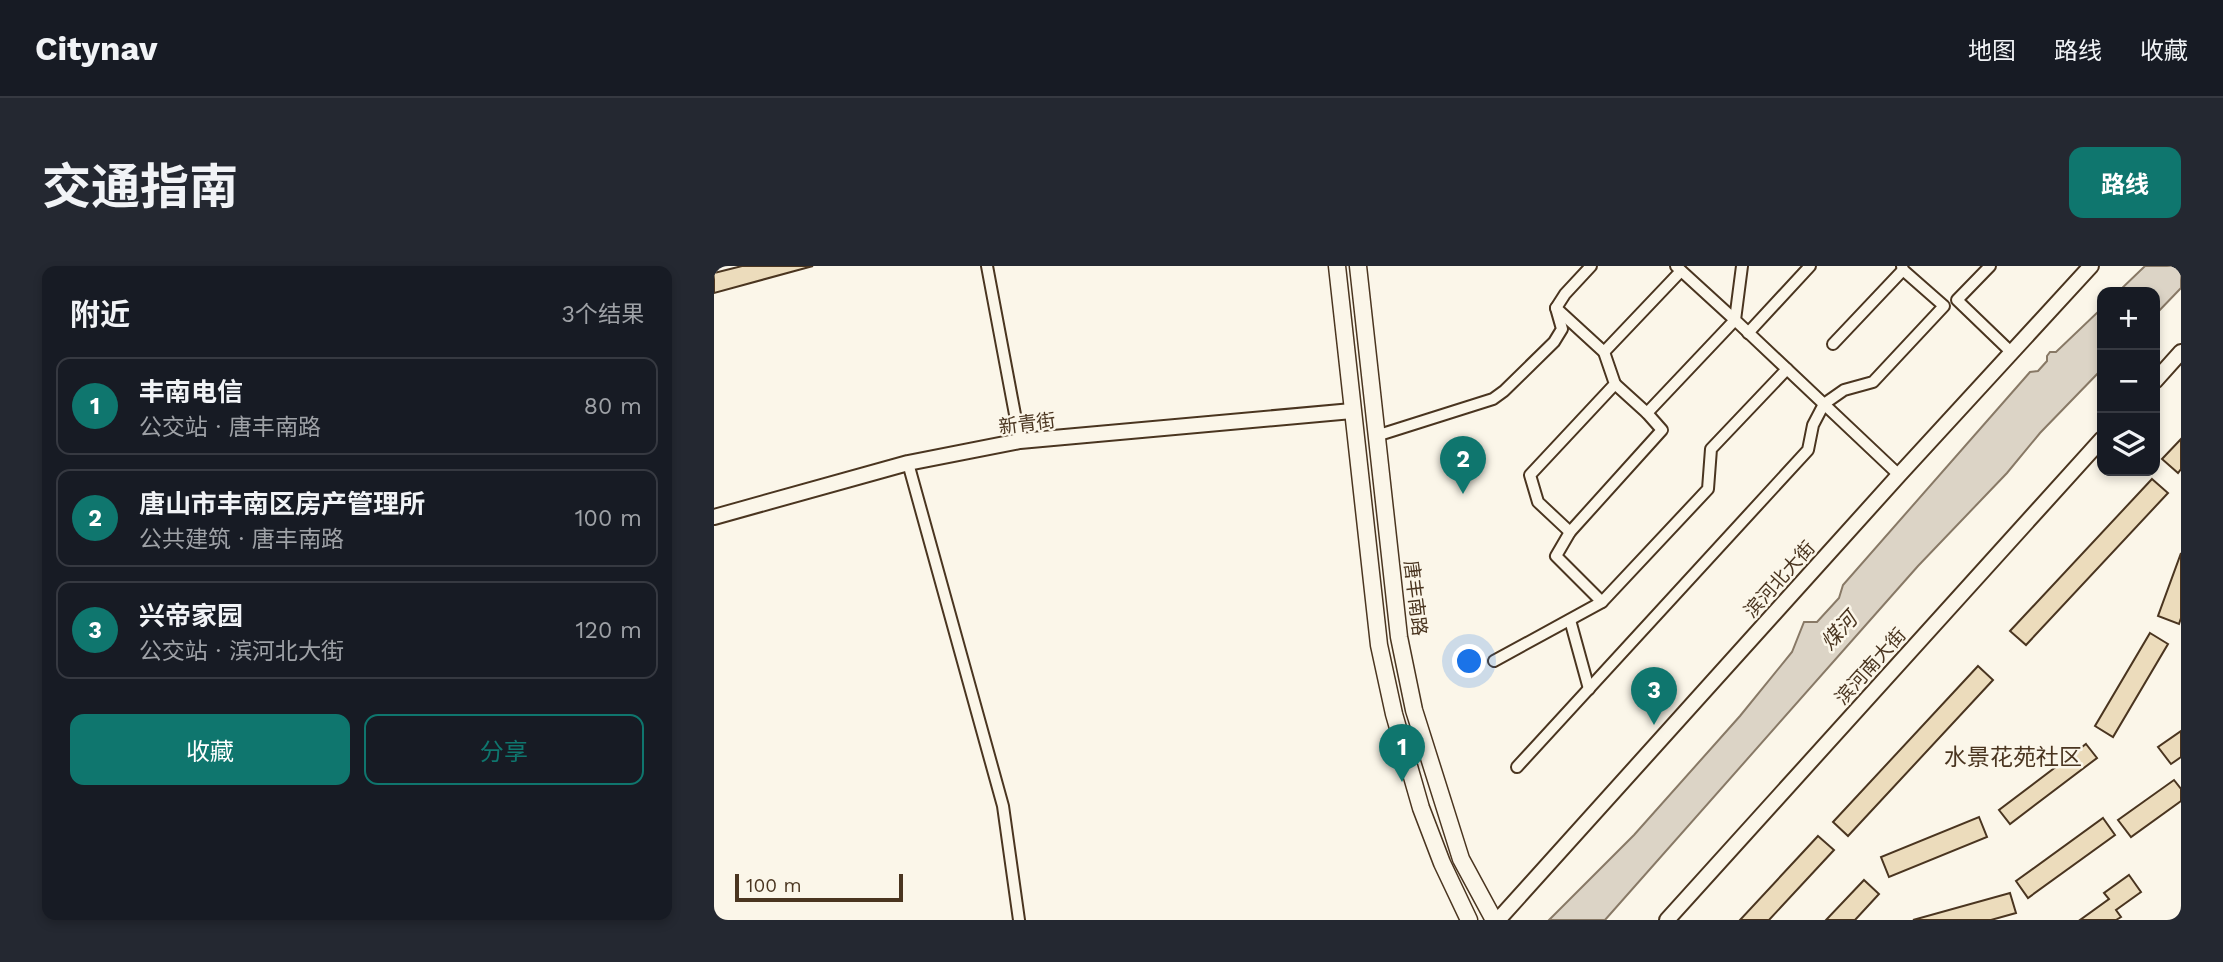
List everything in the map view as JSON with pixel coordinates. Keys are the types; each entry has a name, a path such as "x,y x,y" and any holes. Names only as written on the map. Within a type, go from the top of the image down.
{"main road":[{"path":"1337,266 1379,645 1394,714 1421,808 1442,863 1469,920"},
{"name":"唐丰南路","path":"1358,266 1399,637 1414,710 1461,859 1496,920"}],"street":[{"path":"987,266 1020,442"},
{"path":"1376,436 1482,403 1504,391 1554,342 1562,330 1556,308 1591,266"},
{"path":"1647,413 1735,320 1742,266"},
{"path":"1748,333 1810,266"},
{"path":"1990,266 1957,300 2011,352"},
{"name":"滨河北大街","path":"1496,920 2091,266"},
{"path":"1604,352 1679,268 1899,475"},
{"path":"1517,767 1808,450 1813,425 1824,404 1844,390 1873,382 1944,306 1903,268 1833,344"},
{"path":"1556,308 1604,352 1615,384 1662,430 1570,532 1556,556 1602,602"},
{"path":"2160,375 2181,352"},
{"path":"1494,661 1602,602 1708,489 1711,449 1787,369"},
{"path":"1570,532 1538,502 1531,475 1615,384"},
{"name":"新青街","path":"714,517 908,463 1020,442 1352,411"},
{"name":"滨河南大街","path":"1667,920 2097,445"},
{"path":"908,463 1003,806 1019,920"},
{"path":"1570,620 1589,689"}],"water":[{"path":"2145,266 2181,266 2181,288 2160,310 2160,287 2123,287"},
{"name":"煤河","path":"2097,313 2097,374 1918,566 1605,920 1549,920 1634,835 1740,716 1792,652 1804,622 1817,622 1839,598 1843,585 2030,372 2038,371 2047,361 2050,352 2056,352"}],"building":[{"path":"742,266 813,266 714,293 714,273"},
{"path":"2181,439 2181,469 2178,473 2162,459"},
{"path":"2152,479 2168,493 2026,645 2010,631"},
{"path":"2181,553 2181,618 2179,624 2158,616"},
{"path":"2150,633 2168,644 2113,737 2095,726"},
{"path":"1978,666 1993,680 1848,836 1833,822"},
{"path":"2181,731 2181,757 2171,764 2158,747"},
{"path":"2086,744 2097,758 2010,824 1999,810"},
{"path":"2174,780 2181,789 2181,801 2131,837 2118,820"},
{"path":"1979,817 1987,837 1889,877 1881,857"},
{"path":"2103,818 2115,835 2028,898 2016,881"},
{"path":"1818,836 1834,850 1769,920 1740,920"},
{"path":"2129,875 2141,892 2116,910 2121,917 2116,920 2080,920 2109,899 2104,893"},
{"path":"1864,880 1879,894 1855,920 1826,920"},
{"path":"2010,893 2016,913 1991,920 1913,920"}],"place":[{"name":"唐山市丰南区房产管理所","path":"1463,494"},
{"name":"兴帝家园","path":"1654,725"},
{"name":"丰南电信","path":"1402,782"}],"district":[{"name":"水景花苑社区","path":"2013,757"}]}
